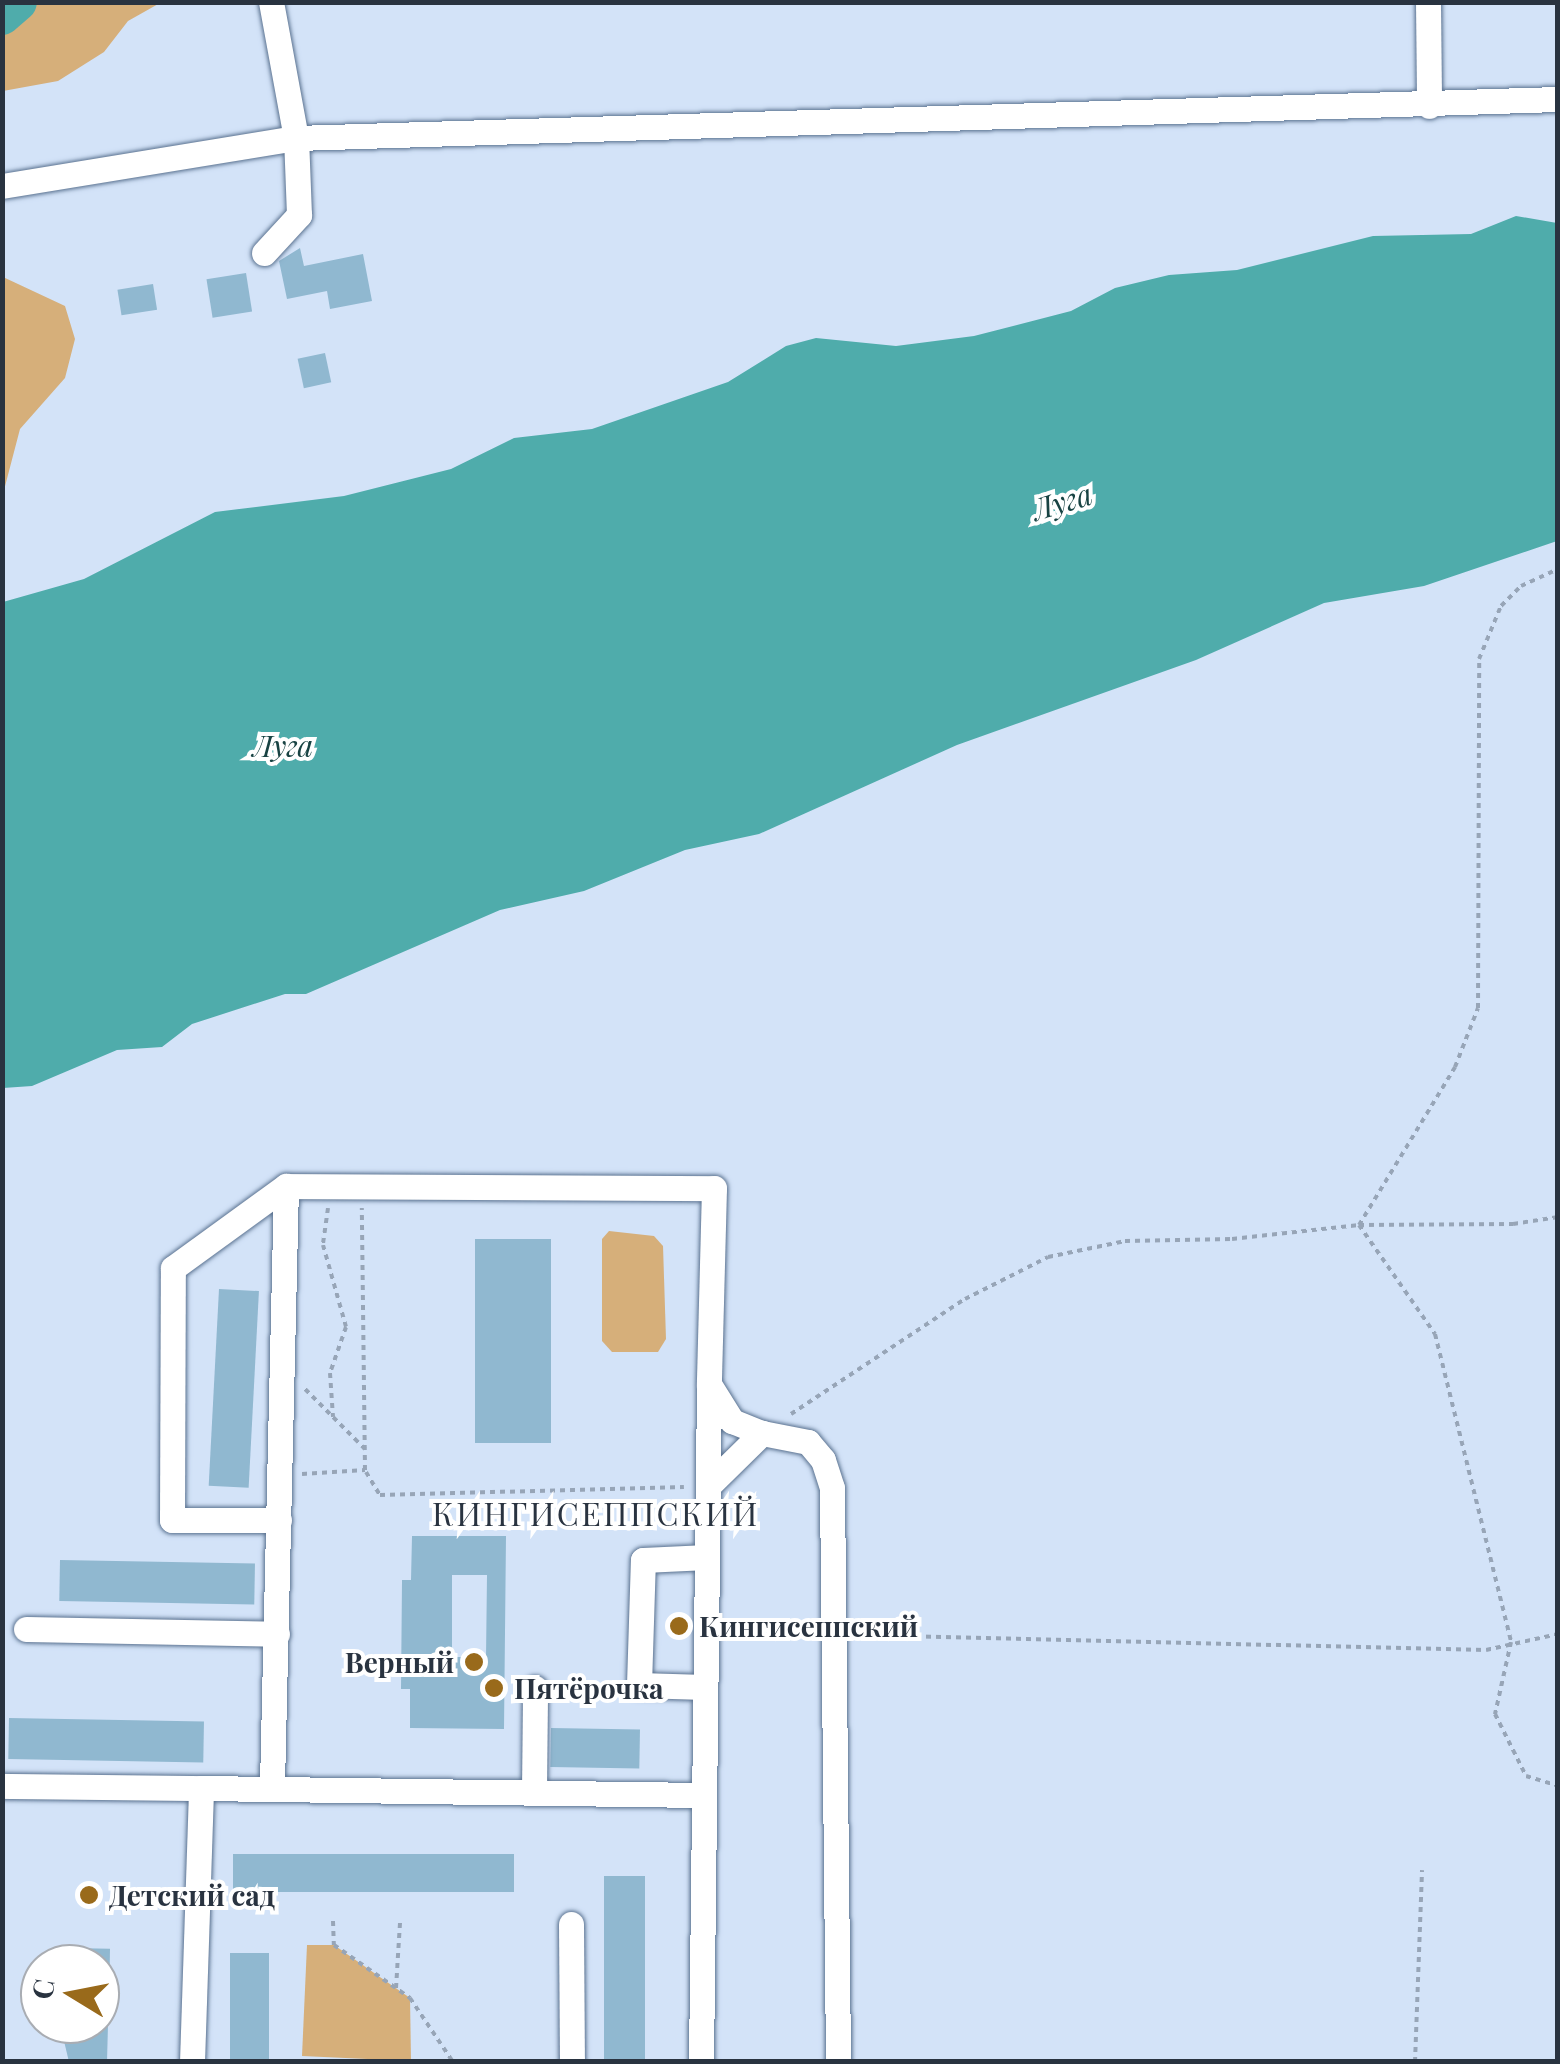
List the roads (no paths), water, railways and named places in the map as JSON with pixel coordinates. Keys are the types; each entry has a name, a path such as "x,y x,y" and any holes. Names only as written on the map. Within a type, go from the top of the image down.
{"street":[{"path":"264,253 299,215 296,138 271,2"},
{"path":"1428,2 1429,106"},
{"path":"2,186 296,138 1429,106 1558,99"},
{"path":"279,1520 172,1520 172,1268 286,1193 714,1188 702,2062"},
{"path":"272,1784 286,1193"},
{"path":"709,1384 732,1421 762,1433 808,1442 823,1460 832,1488 838,2062"},
{"path":"708,1486 762,1433"},
{"path":"705,1687 639,1686 643,1560 707,1557"},
{"path":"26,1629 277,1634"},
{"path":"534,1791 535,1688"},
{"path":"2,1786 201,1788 272,1784 704,1795"},
{"path":"192,2062 201,1788"},
{"path":"571,1924 572,2062"}],"water":[{"name":"Луга","path":"1516,216 1557,223 1557,541 1424,586 1324,603 1196,660 957,745 759,834 685,850 584,891 500,910 306,994 285,994 192,1024 162,1047 117,1050 32,1086 3,1088 3,602 84,579 215,512 344,496 451,469 514,438 592,429 728,382 786,346 816,338 896,346 974,336 1071,311 1115,288 1169,275 1237,270 1373,236 1471,234"}],"waterway":[{"path":"2,16 18,2"}],"place":[{"name":"Кингисеппский","path":"679,1626"},
{"name":"Верный","path":"474,1662"},
{"name":"Пятёрочка","path":"494,1688"},
{"name":"Детский сад","path":"89,1895"}],"district":[{"name":"КИНГИСЕППСКИЙ","path":"596,1513"}]}
